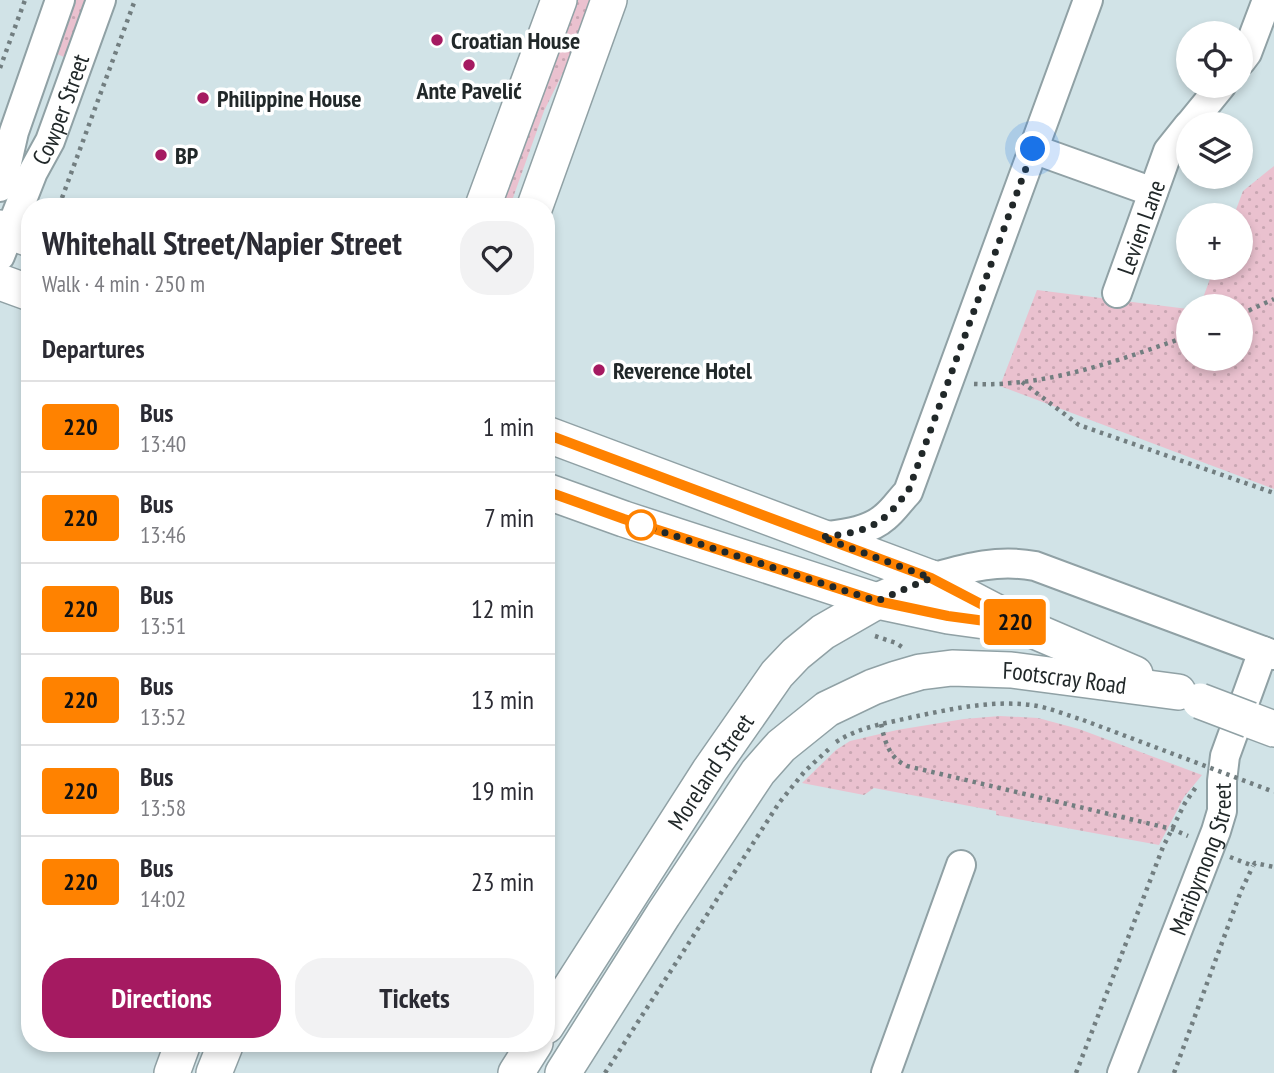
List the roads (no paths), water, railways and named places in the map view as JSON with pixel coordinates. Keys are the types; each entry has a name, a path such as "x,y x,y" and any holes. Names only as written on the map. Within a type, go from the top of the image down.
{"main road":[{"path":"486,198 559,0"},
{"path":"538,198 609,0"},
{"path":"0,282 21,290"},
{"name":"Footscray Road","path":"555,436 931,578 1023,626 1189,697 1274,729"},
{"name":"Footscray Road","path":"555,494 872,617 948,616 1023,626"},
{"name":"Moreland Street","path":"555,1012 662,844 769,685 796,654 836,624 872,617 931,578"},
{"name":"Footscray Road","path":"952,668 1010,670 1189,697"},
{"name":"Moreland Street","path":"563,1073 739,799 758,772 782,746 827,709 852,696 920,672 952,668"},
{"path":"172,1073 180,1052"},
{"path":"214,1073 222,1052"},
{"path":"516,1073 529,1052"}],"street":[{"name":"Cowper Street","path":"0,187 11,142 60,0"},
{"name":"Cowper Street","path":"24,198 33,172 50,141 101,0"},
{"path":"821,537 853,532 873,525 888,515 908,492 1088,0"},
{"path":"1253,37 1267,0"},
{"path":"34,72 70,84"},
{"name":"Levien Lane","path":"1200,112 1211,98"},
{"name":"Levien Lane","path":"1117,293 1168,151 1176,141"},
{"path":"1033,149 1153,192"},
{"name":"Cowper Street","path":"10,239 21,207"},
{"path":"931,578 991,563 1035,566 1263,651"},
{"name":"Maribyrnong Street","path":"1122,1073 1211,848 1222,811 1222,771 1225,756 1263,651"},
{"path":"886,1073 961,865"}],"place":[{"name":"Croatian House","path":"437,40"},
{"name":"Ante Pavelić","path":"469,65"},
{"name":"Philippine House","path":"203,98"},
{"name":"BP","path":"161,155"},
{"name":"Reverence Hotel","path":"599,370"}]}
